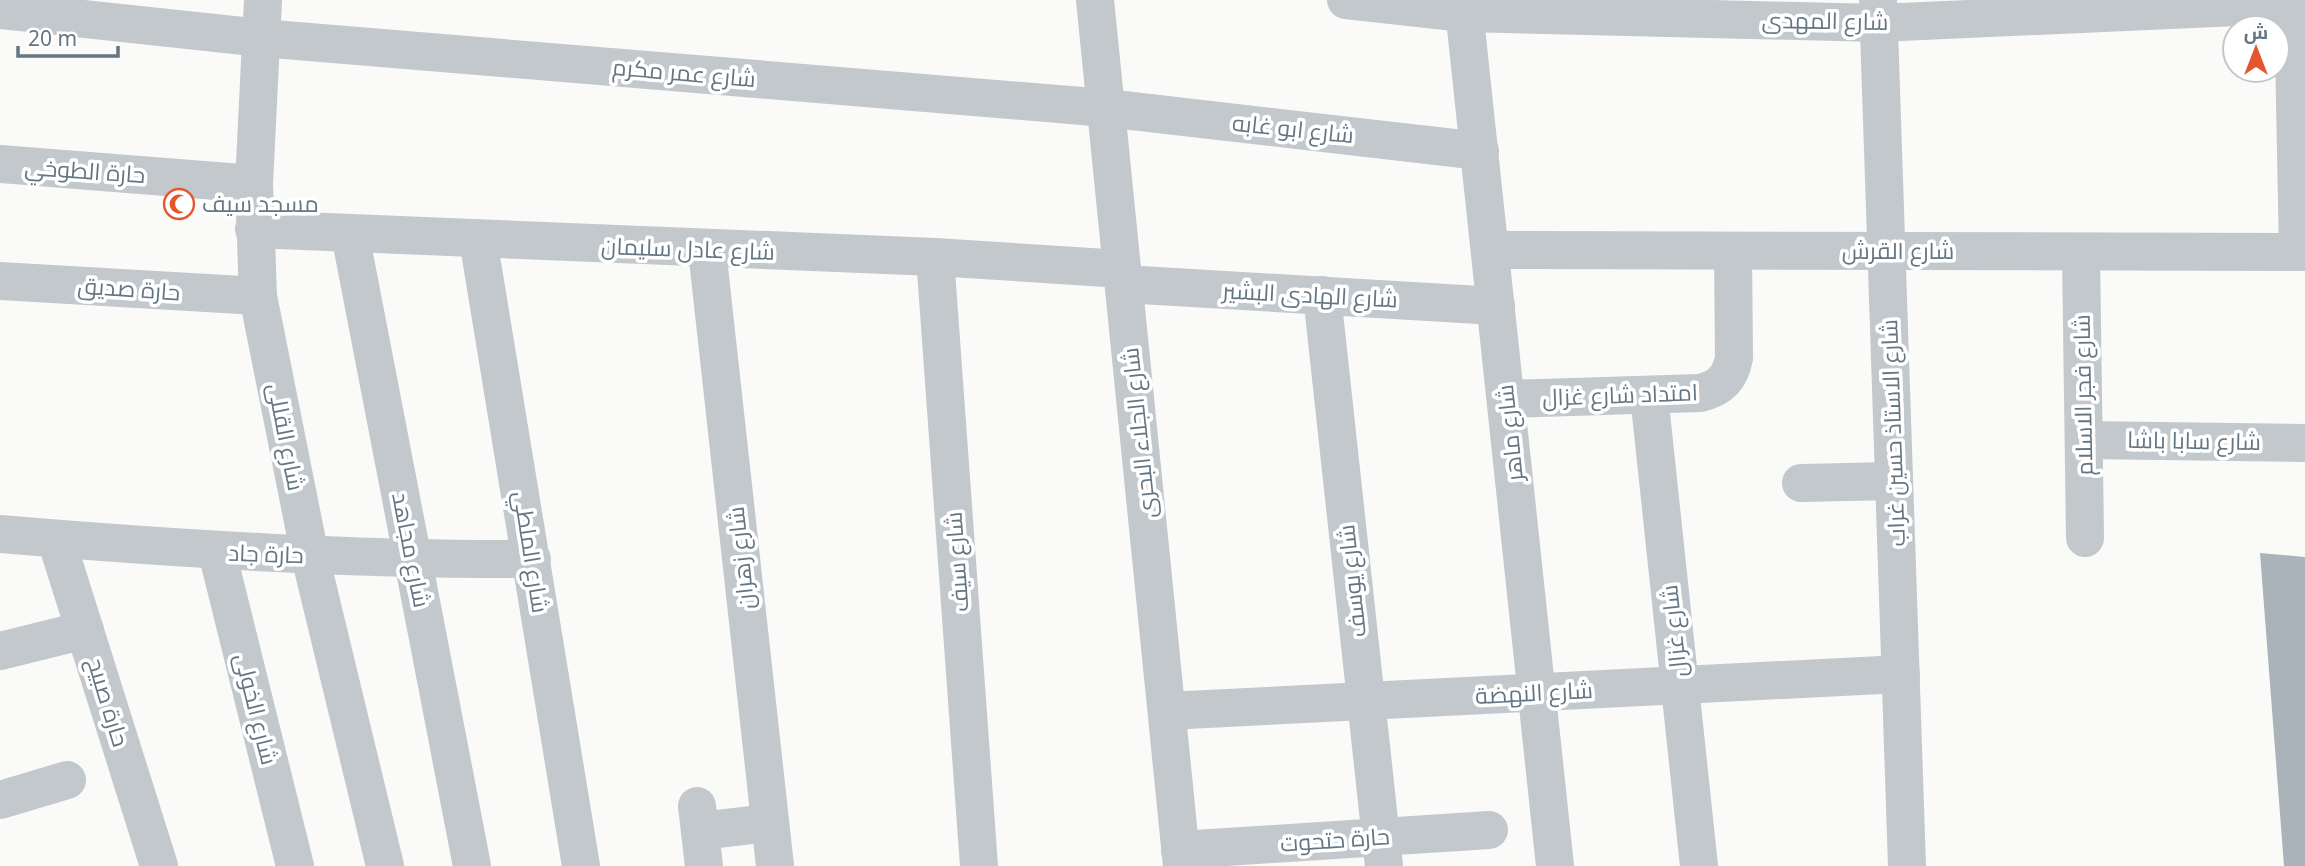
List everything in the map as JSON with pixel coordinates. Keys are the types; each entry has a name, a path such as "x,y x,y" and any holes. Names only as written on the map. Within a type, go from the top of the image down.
{"street":[{"name":"شارع القللى","path":"263,0 254,184 258,296 310,556 385,866"},
{"name":"شارع الجلاء البحرى","path":"1094,0 1181,858"},
{"name":"شارع المهدى","path":"1346,0 1464,6 1878,11 2297,3"},
{"path":"2297,3 2301,253"},
{"name":"شارع ماهر","path":"1464,6 1555,866"},
{"name":"شارع عمر مكرم","path":"0,10 92,10 261,38 1106,108"},
{"name":"شارع الاستاذ حسين غراب","path":"1878,11 1907,866"},
{"name":"شارع ابو غابه","path":"1106,108 1480,150"},
{"name":"حارة الطوخي","path":"0,164 254,184"},
{"name":"شارع عادل سليمان","path":"254,229 707,250 935,257 1123,276"},
{"name":"شارع مجاهد","path":"350,233 472,866"},
{"name":"شارع الملطي","path":"478,239 582,866"},
{"name":"شارع زهران","path":"707,250 775,866"},
{"name":"شارع القرش","path":"1490,250 2301,253"},
{"name":"امتداد شارع غزال","path":"1506,399 1649,395 1713,390 1731,371 1733,251"},
{"name":"شارع فجر الاسلام","path":"2081,252 2085,538"},
{"name":"شارع سيف","path":"935,257 979,866"},
{"name":"شارع الهادى البشير","path":"1123,276 1322,295 1496,306"},
{"name":"حارة صديق","path":"0,281 258,296"},
{"name":"شارع يوسف","path":"1322,295 1382,852"},
{"name":"شارع غزال","path":"1649,395 1699,866"},
{"name":"شارع سابا باشا","path":"2084,440 2305,443"},
{"path":"1801,483 1894,481"},
{"name":"حارة جاد","path":"0,534 217,552 413,560 532,559"},
{"name":"حارة صبيح","path":"57,539 159,866"},
{"name":"شارع الخولى","path":"217,552 295,866"},
{"path":"0,651 85,630"},
{"name":"شارع النهضة","path":"1167,711 1901,674"},
{"path":"0,800 67,780"},
{"path":"700,834 771,824"},
{"name":"حارة حتحوت","path":"1181,858 1382,852 1489,830"}],"building":[{"path":"2260,553 2305,557 2305,866 2284,866"}],"place":[{"name":"مسجد سيف","path":"179,204"}]}
